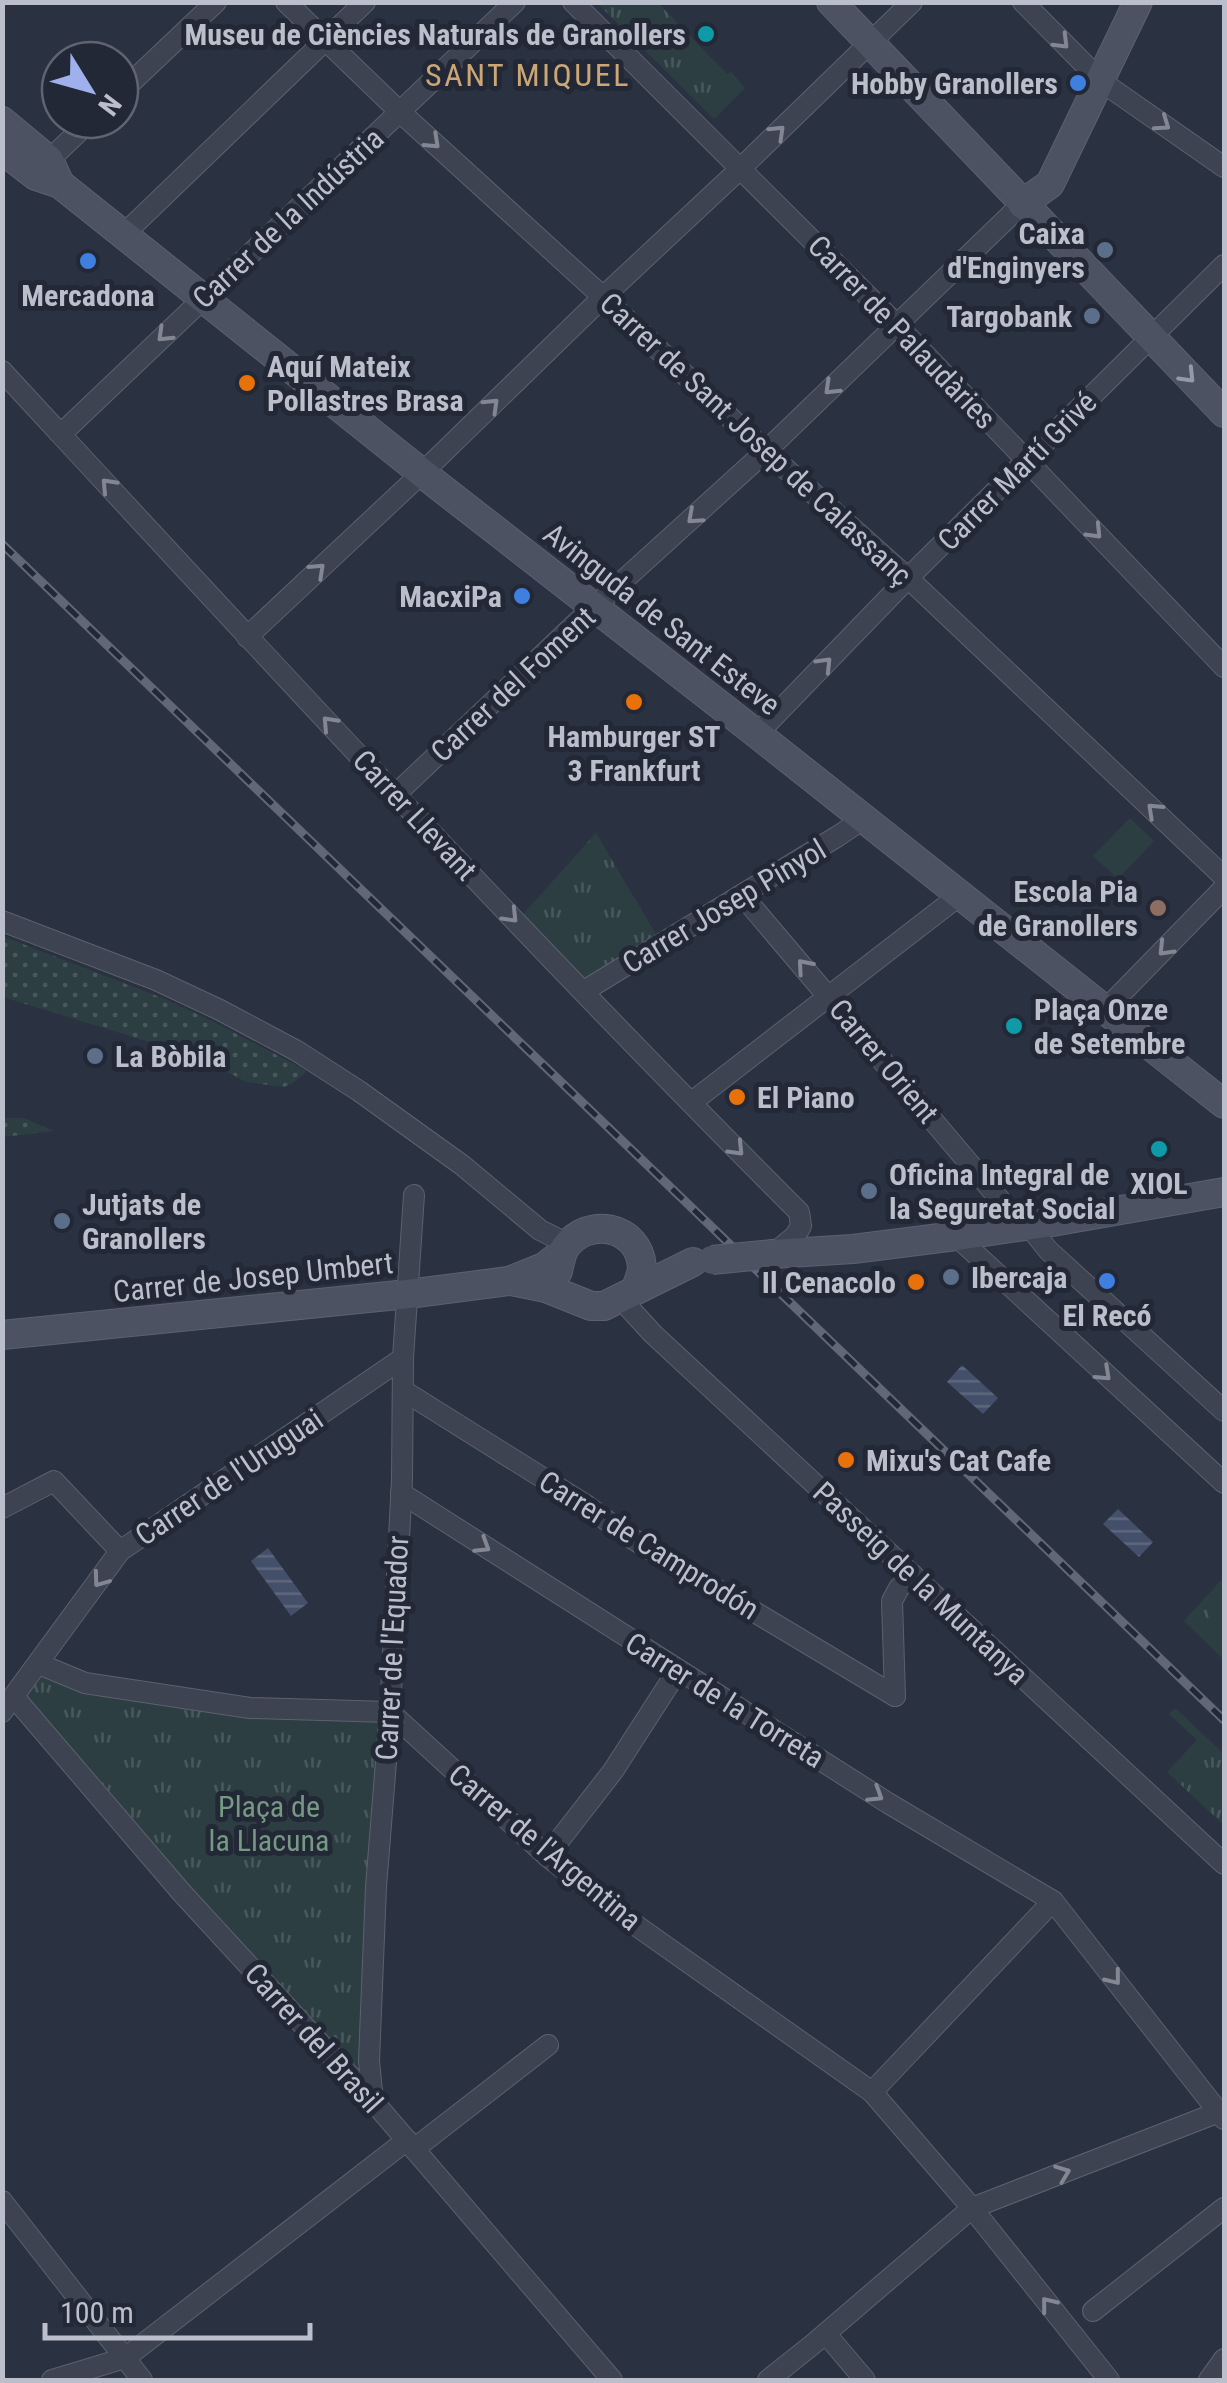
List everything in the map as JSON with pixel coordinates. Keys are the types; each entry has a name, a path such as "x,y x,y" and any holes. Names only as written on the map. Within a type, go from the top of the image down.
{"street":[{"path":"140,74 216,2"},
{"name":"Carrer de Sant Josep de Calassanç","path":"286,2 1224,876"},
{"path":"123,235 365,2"},
{"name":"Carrer de la Indústria","path":"60,434 514,2"},
{"name":"Carrer de Palaudàries","path":"572,2 896,324 1224,667"},
{"path":"830,2 1224,413"},
{"path":"247,637 912,2"},
{"path":"1023,2 1102,82 1224,167"},
{"path":"1022,204 1050,184 1138,2"},
{"name":"Avinguda de Sant Esteve","path":"2,121 123,235 1224,1104"},
{"path":"55,172 77,140"},
{"name":"Avinguda de Sant Esteve","path":"2,150 36,176 55,172"},
{"name":"Carrer del Foment","path":"396,794 766,451 1022,204"},
{"name":"Carrer Martí Grivé","path":"757,734 908,578 1152,338 1220,277"},
{"name":"Carrer Llevant","path":"2,370 247,637 798,1212 801,1226 788,1247"},
{"name":"Carrer Josep Pinyol","path":"584,991 863,818"},
{"path":"1106,1010 1224,888"},
{"name":"Carrer Orient","path":"742,894 1007,1208 1224,1412"},
{"path":"692,1102 960,895"},
{"path":"2,922 156,980 297,1051 462,1165 565,1249"},
{"path":"636,1248 660,1258 702,1261 788,1247 853,1250 1224,1192"},
{"name":"Carrer de l'Equador","path":"373,2101 370,2061 375,1926 390,1712 403,1358 414,1196"},
{"path":"510,1280 544,1267 579,1234 610,1228 626,1236 636,1248 642,1269 628,1295"},
{"path":"956,1236 1224,1483"},
{"path":"565,1249 558,1270 572,1297"},
{"path":"510,1280 546,1288 591,1306 604,1306 702,1261"},
{"name":"Carrer de Josep Umbert","path":"2,1335 510,1280"},
{"name":"Passeig de la Muntanya","path":"628,1295 653,1334 1224,1864"},
{"name":"Carrer de l'Uruguai","path":"8,1704 120,1552 403,1358"},
{"name":"Carrer de Camprodón","path":"404,1392 586,1505 626,1535 895,1696 892,1601 912,1575"},
{"path":"2,1508 54,1481 120,1552"},
{"name":"Carrer de la Torreta","path":"401,1493 888,1803 1053,1902"},
{"path":"39,1664 85,1683 250,1708 390,1712"},
{"path":"547,1856 613,1771 678,1670"},
{"name":"Carrer del Brasil","path":"8,1704 373,2101 612,2380"},
{"name":"Carrer de l'Argentina","path":"390,1712 547,1856 634,1924 872,2092 972,2208 1109,2380"},
{"path":"768,2380 972,2208 1223,2114 1053,1902 872,2092"},
{"path":"66,2378 125,2358 548,2045"},
{"path":"2,2201 142,2380"},
{"path":"1094,2311 1224,2208"},
{"path":"826,2334 865,2380"},
{"path":"1209,2380 1224,2359"}],"green space":[{"path":"597,3 658,3 745,88 714,119"},
{"path":"1130,818 1154,841 1118,879 1093,856"},
{"path":"596,833 661,943 584,991 516,922"},
{"path":"2,936 165,999 307,1071 284,1087 246,1082 156,1044 3,997"},
{"path":"3,1118 23,1118 54,1131 3,1137"},
{"path":"1224,1577 1224,1660 1184,1621"},
{"path":"1224,1584 1224,1650 1212,1633 1209,1617"},
{"name":"Plaça de la Llacuna","path":"39,1664 85,1683 390,1712 373,2101 14,1697"},
{"path":"1175,1708 1224,1754 1224,1825 1167,1772 1197,1740 1169,1714"}],"water":[{"path":"962,1365 998,1398 983,1414 947,1382"},
{"path":"1118,1509 1153,1542 1139,1557 1103,1524"},
{"path":"268,1548 308,1603 291,1616 251,1561"}],"railway":[{"path":"2,544 1224,1720"}],"place":[{"name":"Museu de Ciències Naturals de Granollers","path":"706,34"},
{"name":"Hobby Granollers","path":"1078,83"},
{"name":"Caixa d'Enginyers","path":"1105,250"},
{"name":"Mercadona","path":"88,261"},
{"name":"Targobank","path":"1092,316"},
{"name":"Aquí Mateix Pollastres Brasa","path":"247,383"},
{"name":"MacxiPa","path":"522,596"},
{"name":"Hamburger ST 3 Frankfurt","path":"634,702"},
{"name":"Escola Pia de Granollers","path":"1158,908"},
{"name":"Plaça Onze de Setembre","path":"1014,1026"},
{"name":"La Bòbila","path":"95,1056"},
{"name":"El Piano","path":"737,1097"},
{"name":"XIOL","path":"1159,1149"},
{"name":"Oficina Integral de la Seguretat Social","path":"869,1191"},
{"name":"Jutjats de Granollers","path":"62,1221"},
{"name":"Ibercaja","path":"951,1277"},
{"name":"El Recó","path":"1107,1281"},
{"name":"Il Cenacolo","path":"916,1282"},
{"name":"Mixu's Cat Cafe","path":"846,1460"}],"district":[{"name":"SANT MIQUEL","path":"528,75"}]}
